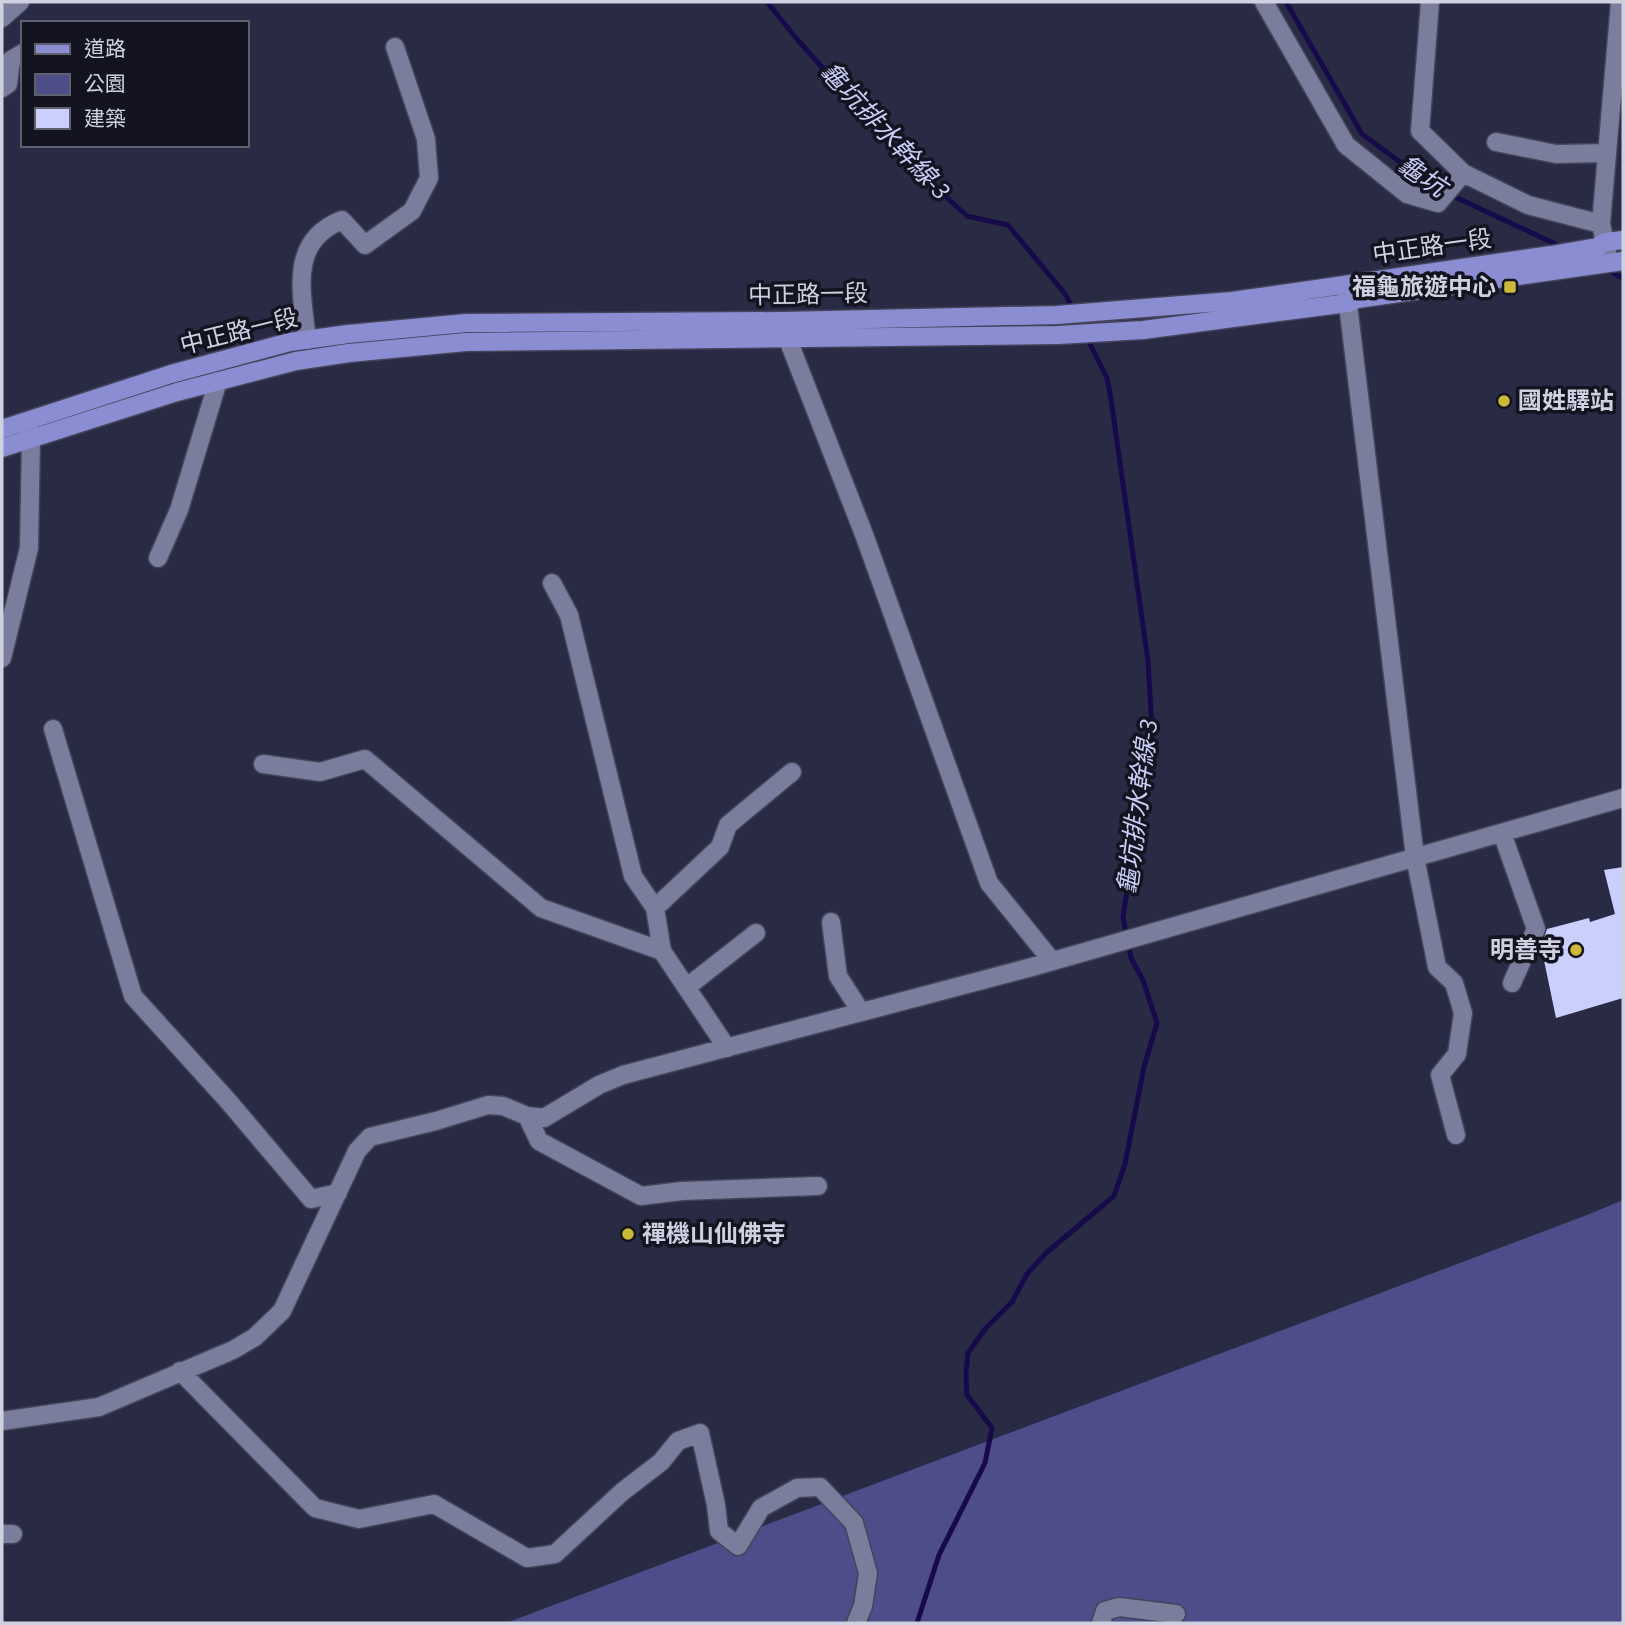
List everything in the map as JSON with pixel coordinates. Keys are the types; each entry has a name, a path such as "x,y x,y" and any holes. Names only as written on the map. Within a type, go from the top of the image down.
{"main road":[{"name":"中正路一段","path":"2,448 28,429 171,373 307,340 348,334 466,323 1073,334 1143,330 1348,303 1357,299 1557,262 1607,238"},
{"name":"中正路一段","path":"2,429 28,429 296,361 349,353 467,342 1064,315 1233,301 1346,284 1557,262 1616,261"}],"street":[{"path":"2,18 20,2"},
{"path":"1264,2 1346,145 1407,194 1438,203 1462,174"},
{"path":"1430,2 1420,131 1462,174 1607,238"},
{"path":"1616,261 1607,238 1607,153 1620,2"},
{"path":"307,340 300,276 309,246 325,227 342,220 365,245 412,211 429,178 426,139 395,47"},
{"path":"2,88 8,84 11,60 21,54"},
{"path":"1496,142 1556,154 1607,153"},
{"path":"1346,284 1415,858 1437,967 1454,983 1464,1013 1457,1054 1440,1074 1456,1135"},
{"path":"786,328 865,537 989,883 1052,961"},
{"path":"348,334 349,353"},
{"path":"158,558 179,510 218,382"},
{"path":"2,659 29,548 28,429"},
{"path":"552,583 569,615 633,876 655,908 662,951 727,1048"},
{"path":"53,729 133,996 229,1102 311,1199 338,1193"},
{"path":"263,764 320,772 365,759 541,908 662,951"},
{"path":"655,908 720,847 728,825 792,772"},
{"path":"2,1421 99,1407 255,1337 282,1311 357,1151 370,1137 488,1105 503,1106 527,1116 544,1118 599,1085 623,1075 1117,943 1623,798"},
{"path":"1502,832 1536,929 1511,983"},
{"path":"831,922 838,976 861,1012"},
{"path":"687,987 756,933"},
{"path":"527,1116 539,1141 641,1196 682,1191 818,1186"},
{"path":"180,1371 315,1508 359,1519 434,1504 527,1559 555,1554 622,1492 661,1462 677,1441 700,1433 719,1531 738,1546 761,1508 797,1488 820,1487 854,1523 868,1573 863,1606 856,1623"},
{"path":"1101,1623 1105,1611 1119,1607 1176,1614"}],"green space":[{"path":"1623,1200 1623,1623 506,1623 1587,1215"}],"building":[{"name":"明善寺","path":"1623,867 1623,998 1556,1018 1541,946 1547,929 1589,918 1590,922 1615,914 1604,870"}],"waterway":[{"name":"龜坑排水幹線-3","path":"767,2 898,153 967,216 1008,225 1066,295 1082,329"},
{"name":"龜坑","path":"1286,2 1362,134 1434,187 1564,248"},
{"name":"龜坑","path":"1607,270 1623,278"},
{"name":"龜坑排水幹線-3","path":"917,1623 939,1555 985,1463 992,1428 967,1395 968,1353 985,1329 1012,1302 1027,1274 1046,1253 1114,1196 1125,1164 1144,1067 1157,1023 1143,980 1131,958 1123,917 1152,729 1148,661 1111,399 1107,378 1087,338"}],"place":[{"name":"福龜旅遊中心","path":"1510,287"},
{"name":"國姓驛站","path":"1504,401"},
{"name":"明善寺","path":"1576,950"},
{"name":"禪機山仙佛寺","path":"628,1234"}]}
